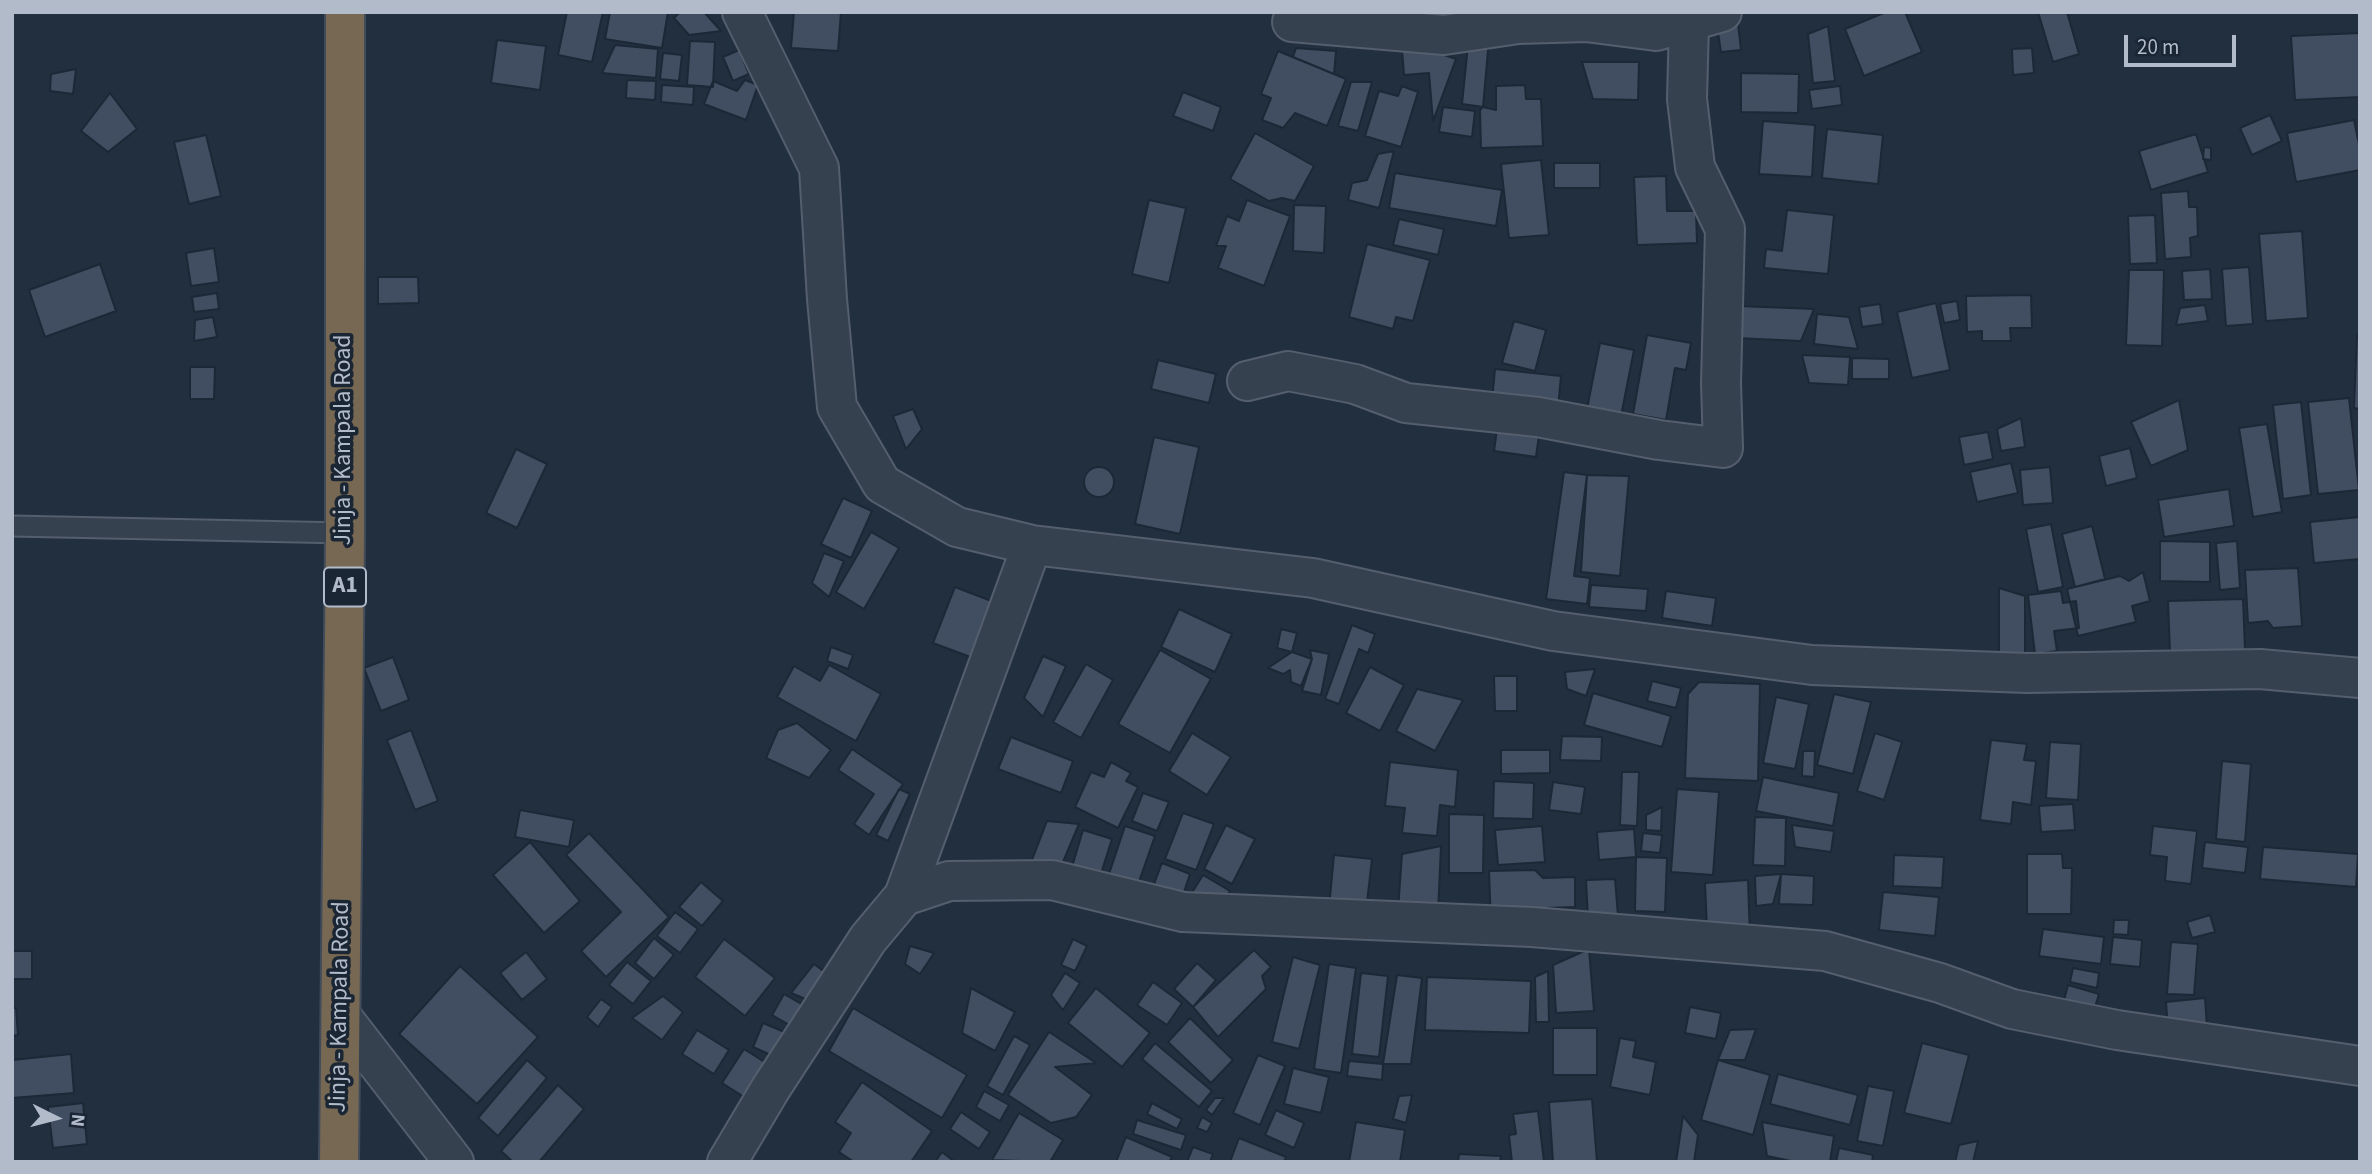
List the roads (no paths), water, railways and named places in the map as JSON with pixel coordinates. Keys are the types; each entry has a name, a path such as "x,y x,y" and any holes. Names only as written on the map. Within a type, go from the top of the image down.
{"highway":[{"name":"Jinja - Kampala Road","path":"339,1162 345,533 345,12"}],"street":[{"path":"742,12 819,168 837,407 882,484 957,527 1032,544 1312,578 1553,631 1812,665 2027,673 2260,668 2360,678"},
{"path":"1247,381 1288,371 1354,384 1406,403 1538,417 1659,440 1723,448 1721,383 1725,229 1695,167 1687,99 1706,17 1656,31 1586,22 1518,24 1444,35 1292,22"},
{"path":"727,1162 867,939 904,896 1032,544"},
{"path":"904,896 949,881 1052,880 1183,912 1532,927 1825,951 1940,983 2012,1009 2118,1030 2360,1066"},
{"path":"341,1016 454,1162"}],"lane":[{"path":"12,526 345,533"}]}
